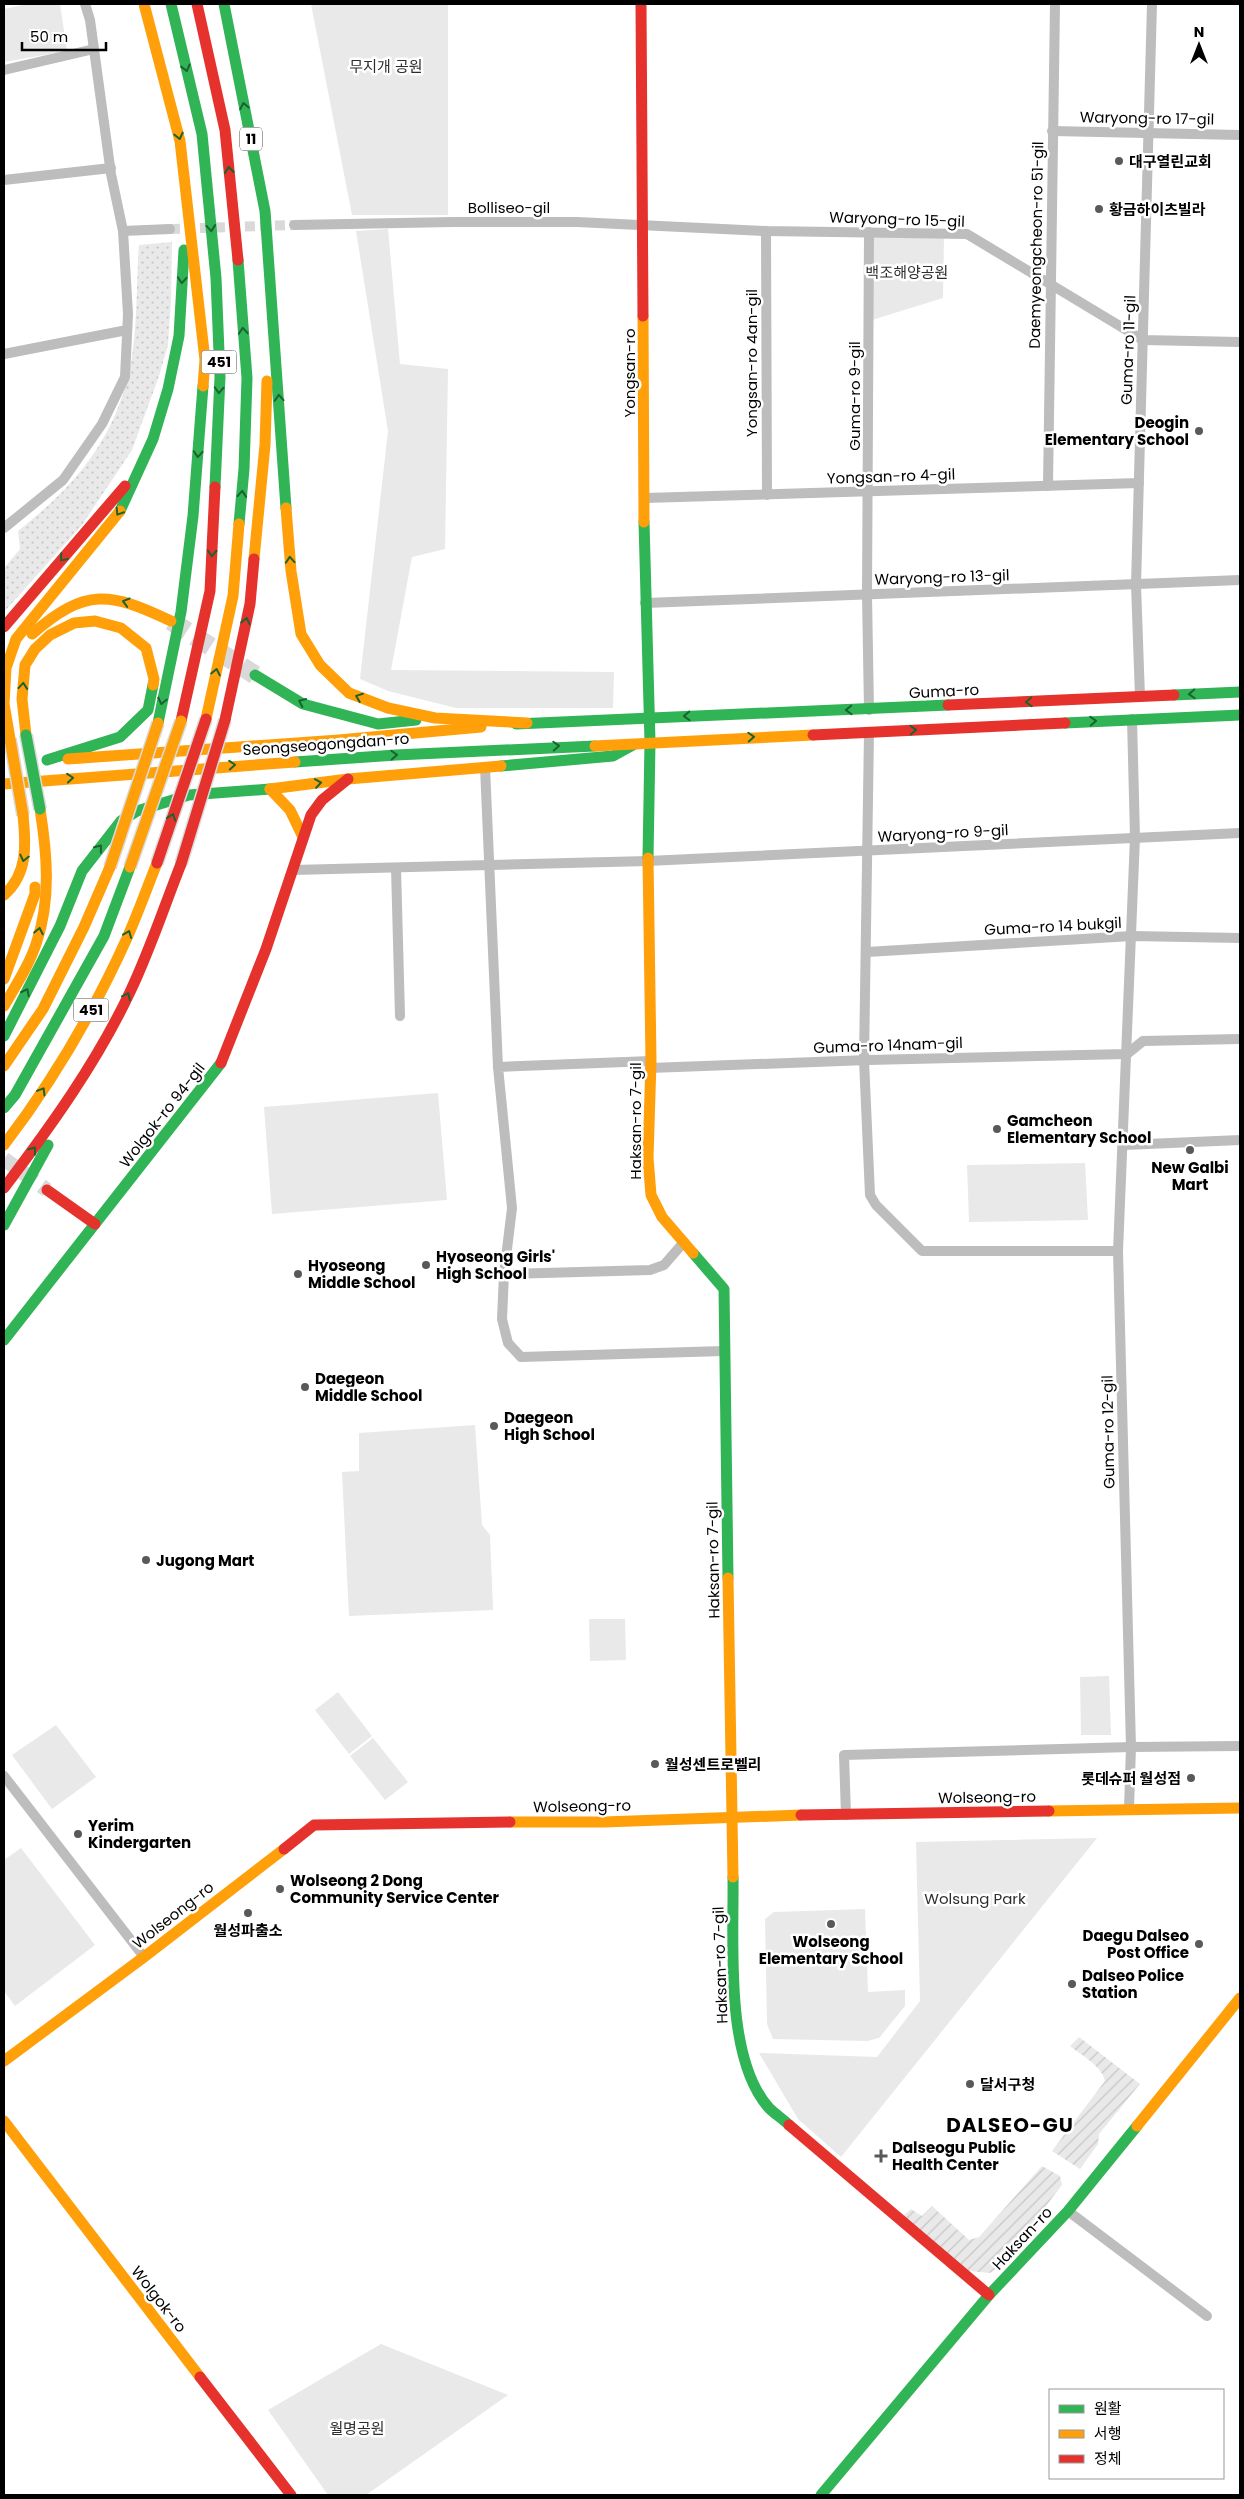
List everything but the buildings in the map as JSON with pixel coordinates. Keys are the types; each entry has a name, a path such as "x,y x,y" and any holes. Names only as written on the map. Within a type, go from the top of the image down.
{"main road":[{"path":"4,1066 43,1009 84,927 110,867 158,723 181,612 193,516 205,360 180,141 144,4"},
{"name":"451","path":"4,1108 15,1095 104,936 181,721 210,591 220,377 216,278 202,134 170,4"},
{"name":"451","path":"4,1145 30,1112 94,1004 123,947 157,863 206,719 233,596 244,469 247,378 240,278 225,130 197,4"},
{"name":"11","path":"224,4 265,211 270,275"},
{"name":"Yongsan-ro","path":"641,4 644,225 645,603 650,742"},
{"path":"18,737 4,704 6,668 16,640 120,512 153,439 168,389 178,336 187,197"},
{"path":"270,275 291,571 301,634 320,665 349,693 388,708 435,718 528,723"},
{"path":"4,1225 116,1019 143,964 180,864 225,720 250,604 265,445 270,275"},
{"path":"4,627 140,468"},
{"path":"4,979 35,894 36,847 18,737 10,703 14,670 23,642 48,619 80,603 110,597 140,606 171,621"},
{"path":"18,737 25,665 35,650 50,635 74,623 95,621 121,628 146,648 154,680 148,710 120,736 48,760"},
{"path":"255,675 304,704 378,724 435,718"},
{"name":"Guma-ro","path":"650,718 869,710 1240,692"},
{"path":"650,742 1240,715"},
{"name":"Seongseogongdan-ro","path":"4,763 339,740 528,723 650,718"},
{"path":"4,1036 60,926 82,871 121,821 153,805 189,795 237,793 348,779 614,756 638,742"},
{"name":"Seongseogongdan-ro","path":"4,784 292,761 650,742"},
{"name":"Haksan-ro 7-gil","path":"650,742 648,861 650,1065 648,1158 651,1195 662,1218 724,1289 731,1816 735,1998 738,2036 748,2072 768,2106 989,2295"},
{"name":"Wolgok-ro 94-gil","path":"4,1340 219,1067 266,949 311,816 322,800 348,779"},
{"path":"270,789 290,810 303,837"},
{"path":"4,895 19,880 27,846 31,812"},
{"path":"4,1006 37,942 47,887 46,848 31,812"},
{"path":"4,1188 45,1134 116,1019"},
{"path":"47,1190 95,1224"},
{"name":"Wolseong-ro","path":"4,2061 144,1957 314,1825 444,1822 604,1822 731,1816 1240,1808"},
{"name":"Haksan-ro","path":"821,2495 989,2295 1068,2211 1240,1998"},
{"name":"Wolgok-ro","path":"4,2121 291,2495"}],"street":[{"path":"4,528 63,480 102,424 126,377 127,330 123,231 111,168 90,20 85,4"},
{"name":"Daemyeongcheon-ro 51-gil","path":"1048,486 1055,4"},
{"name":"Guma-ro 11-gil","path":"1140,697 1136,585 1152,4"},
{"path":"4,70 94,49"},
{"name":"Waryong-ro 17-gil","path":"1052,131 1240,135"},
{"path":"4,180 111,168"},
{"name":"Bolliseo-gil","path":"294,225 375,222 567,222 644,225"},
{"name":"Waryong-ro 15-gil","path":"644,225 766,231 967,234 1143,340 1240,342"},
{"path":"123,231 170,229"},
{"name":"Yongsan-ro 4an-gil","path":"766,231 767,495"},
{"name":"Guma-ro 9-gil","path":"869,232 867,595 869,710"},
{"path":"4,354 127,330"},
{"name":"Yongsan-ro 4-gil","path":"645,498 1139,483"},
{"name":"Waryong-ro 13-gil","path":"645,603 1240,580"},
{"name":"Guma-ro 12-gil","path":"1129,1809 1131,1747 1118,1251 1124,1145 1135,837 1132,719"},
{"path":"869,732 864,1060 870,1195 876,1204 922,1251 1118,1251"},
{"path":"485,767 498,1067 512,1208 504,1274 502,1319 508,1343 522,1357 724,1351"},
{"name":"Waryong-ro 9-gil","path":"293,870 648,861 868,852 1135,837 1240,834"},
{"path":"396,868 400,1016"},
{"name":"Guma-ro 14 bukgil","path":"867,952 1132,936 1240,938"},
{"path":"1127,1054 1143,1041 1240,1039"},
{"name":"Guma-ro 14nam-gil","path":"498,1067 1127,1054"},
{"path":"1124,1145 1240,1140"},
{"path":"504,1274 650,1270 664,1265 684,1242"},
{"path":"846,1815 844,1755 1240,1746"},
{"path":"4,1776 144,1957"},
{"path":"1068,2211 1206,2316"}],"green space":[{"path":"27,4 60,4 67,51 4,62 4,9"},
{"name":"무지개 공원","path":"311,4 448,4 448,215 352,215"},
{"path":"388,229 400,364 448,369 445,549 412,557 391,670 614,672 613,708 456,708 388,691 360,679 388,431 356,231"},
{"name":"백조해양공원","path":"872,236 944,237 943,298 872,320"},
{"path":"172,242 168,345 159,376 132,450 82,525 4,612 4,568 20,549 18,531 72,482 100,445 120,402 128,377 134,346 139,245"},
{"path":"438,1093 447,1200 272,1214 264,1107"},
{"path":"1085,1163 1088,1220 969,1222 967,1165"},
{"path":"475,1425 482,1525 490,1535 493,1610 349,1616 342,1472 359,1471 359,1433"},
{"path":"589,1619 625,1619 626,1660 590,1661"},
{"path":"1109,1676 1111,1735 1081,1735 1080,1677"},
{"path":"338,1692 372,1736 349,1754 315,1710"},
{"path":"56,1725 96,1777 52,1809 12,1755"},
{"path":"373,1738 408,1782 385,1800 350,1756"},
{"name":"Wolsung Park","path":"1097,1838 841,2157 798,2119 759,2053 877,2057 920,2001 916,1842"},
{"path":"21,1848 95,1945 15,2006 4,1991 4,1860"},
{"path":"865,1909 868,1992 905,1990 905,2006 879,2038 867,2041 773,2039 767,2024 765,1919 774,1912"},
{"path":"1079,2037 1140,2084 1099,2134 1098,2144 1080,2169 1052,2151 1105,2081 1096,2066 1070,2046"},
{"path":"1042,2166 1060,2176 1062,2185 1000,2266 990,2273 969,2271 902,2217 911,2209 922,2216 932,2206 969,2240 979,2237"},
{"name":"월명공원","path":"381,2344 508,2395 366,2495 328,2495 268,2410"}],"tunnel":[{"path":"170,229 294,225"},
{"path":"171,621 255,675"},
{"path":"4,1159 47,1190"}],"traffic: fast":[{"path":"171,4 202,134 216,278 220,377 215,487"},
{"path":"224,4 265,211 286,508"},
{"path":"120,511 153,439 168,389 179,336 184,250"},
{"path":"238,260 247,378 244,469 239,524"},
{"path":"158,723 181,612 193,516 203,386"},
{"path":"644,522 650,742 648,858"},
{"path":"255,675 303,704 378,724 416,720"},
{"path":"47,760 120,737 148,710 153,685"},
{"path":"1174,695 1240,692"},
{"path":"516,724 948,705"},
{"path":"1065,723 1240,715"},
{"path":"26,735 40,809"},
{"path":"501,766 613,756 633,745"},
{"path":"295,762 396,755 595,746"},
{"path":"4,1036 60,926 82,871 121,821 137,811 189,795 270,789"},
{"path":"4,1108 15,1095 104,936 130,867"},
{"path":"4,1340 221,1063"},
{"path":"4,1225 48,1145"},
{"path":"693,1253 724,1289 728,1578"},
{"path":"733,1877 734,1998 738,2030 745,2060 755,2086 769,2108 789,2125"},
{"path":"821,2495 989,2295 1068,2211 1137,2126"}],"traffic: slow":[{"path":"144,4 180,141 205,360 203,386"},
{"path":"643,316 644,522"},
{"path":"254,559 265,445 267,381"},
{"path":"286,508 291,571 301,634 320,665 349,693 388,708 435,718 527,723"},
{"path":"10,739 4,704 6,668 16,639 120,511"},
{"path":"206,719 233,596 239,524"},
{"path":"32,634 68,608 99,599 131,604 171,621"},
{"path":"26,735 22,699 25,665 35,649 50,635 74,623 95,621 121,628 146,648 154,679 153,685"},
{"path":"130,867 181,721"},
{"path":"110,867 158,723"},
{"path":"68,759 339,740 481,727"},
{"path":"595,746 813,735"},
{"path":"10,739 23,815"},
{"path":"4,784 295,762"},
{"path":"270,789 348,779 501,766"},
{"path":"270,789 290,810 303,837"},
{"path":"4,1006 31,958 41,925 46,892 46,859 40,809"},
{"path":"4,895 18,878 24,858 23,815"},
{"path":"648,858 651,1061 648,1158 651,1195 662,1217 693,1253"},
{"path":"4,1145 56,1071 101,992 127,938 157,863"},
{"path":"4,1066 43,1009 84,927 110,867"},
{"path":"4,979 35,894 35,887"},
{"path":"728,1578 733,1877"},
{"path":"1049,1811 1240,1808"},
{"path":"510,1822 604,1822 801,1815"},
{"path":"4,2061 144,1957 284,1849"},
{"path":"1137,2126 1240,1998"},
{"path":"4,2121 200,2377"}],"traffic: jam":[{"path":"197,4 225,130 238,260"},
{"path":"641,4 643,316"},
{"path":"4,627 125,486"},
{"path":"181,721 210,591 215,487"},
{"path":"225,720 250,604 254,559"},
{"path":"948,705 1174,695"},
{"path":"157,863 206,719"},
{"path":"181,864 225,720"},
{"path":"813,735 1065,723"},
{"path":"221,1063 266,949 311,815 322,800 348,779"},
{"path":"4,1188 72,1093 117,1018 144,960 181,864"},
{"path":"47,1190 95,1224"},
{"path":"801,1815 1049,1811"},
{"path":"284,1849 314,1825 510,1822"},
{"path":"789,2125 989,2295"},
{"path":"200,2377 291,2495"}],"place":[{"name":"대구열린교회","path":"1119,161"},
{"name":"황금하이츠빌라","path":"1099,209"},
{"name":"Deogin Elementary School","path":"1199,431"},
{"name":"Gamcheon Elementary School","path":"997,1129"},
{"name":"New Galbi Mart","path":"1190,1150"},
{"name":"Hyoseong Girls' High School","path":"426,1265"},
{"name":"Hyoseong Middle School","path":"298,1274"},
{"name":"Daegeon Middle School","path":"305,1387"},
{"name":"Daegeon High School","path":"494,1426"},
{"name":"Jugong Mart","path":"146,1560"},
{"name":"월성센트로벨리","path":"655,1764"},
{"name":"롯데슈퍼 월성점","path":"1191,1778"},
{"name":"Yerim Kindergarten","path":"78,1834"},
{"name":"Wolseong 2 Dong Community Service Center","path":"280,1889"},
{"name":"월성파출소","path":"248,1913"},
{"name":"Wolseong Elementary School","path":"831,1924"},
{"name":"Daegu Dalseo Post Office","path":"1199,1944"},
{"name":"Dalseo Police Station","path":"1072,1984"},
{"name":"달서구청","path":"970,2084"},
{"name":"Dalseogu Public Health Center","path":"881,2156"}],"district":[{"name":"DALSEO-GU","path":"1010,2125"}]}
